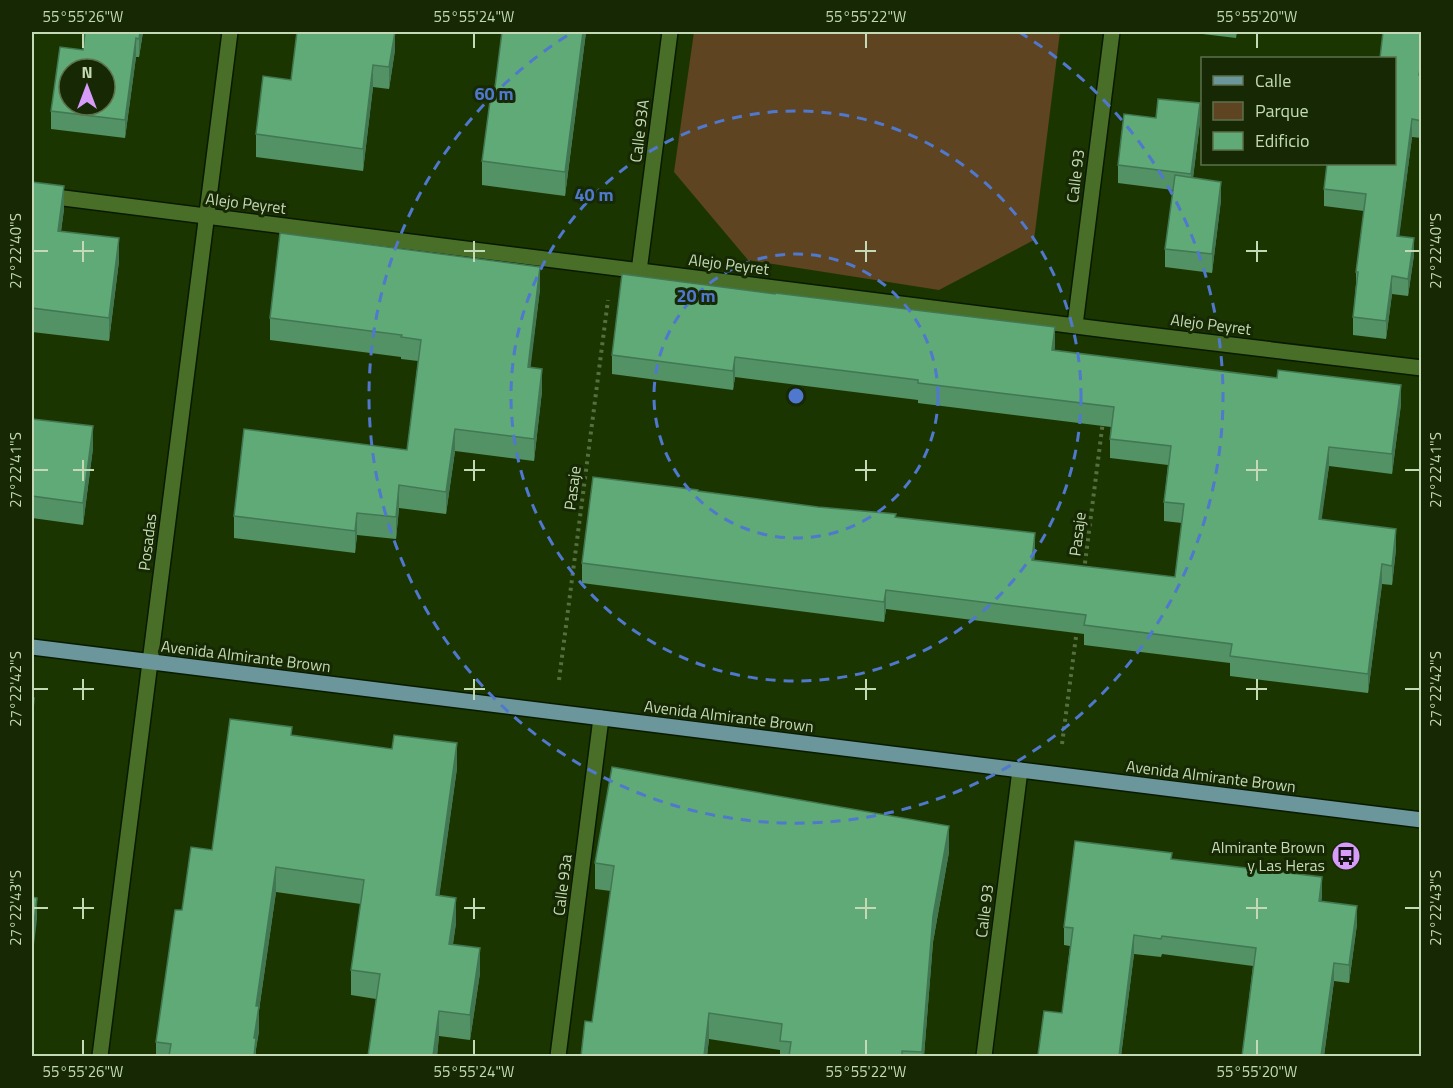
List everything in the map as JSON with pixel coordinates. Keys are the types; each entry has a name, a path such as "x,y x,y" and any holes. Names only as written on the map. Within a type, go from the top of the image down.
{"main road":[{"name":"Avenida Almirante Brown","path":"32,647 1422,820"}],"street":[{"name":"Posadas","path":"100,1056 230,32"},
{"name":"Calle 93A","path":"639,271 670,32"},
{"name":"Calle 93","path":"1075,325 1112,32"},
{"name":"Alejo Peyret","path":"32,194 1422,368"},
{"name":"Calle 93a","path":"558,1056 601,718"},
{"name":"Calle 93","path":"984,1056 1020,770"}],"path":[{"name":"Pasaje","path":"555,713 612,267"},
{"name":"Pasaje","path":"1084,576 1104,413"},
{"path":"1058,775 1078,623"}],"green space":[{"path":"694,32 1060,32 1034,240 939,290 748,260 674,172"}],"building":[{"path":"85,32 140,32 139,39 136,38 125,120 100,117 117,117 117,57 59,57 60,47 83,50"},
{"path":"297,32 395,32 389,67 373,65 363,149 256,134 263,76 291,80"},
{"path":"502,32 583,32 565,172 482,161"},
{"path":"1383,32 1422,32 1422,58 1419,75 1422,76 1422,121 1412,119 1397,236 1414,238 1408,279 1392,276 1386,321 1353,317 1366,194 1324,189 1327,165 1396,165 1396,57 1380,57"},
{"path":"57,68 57,112 51,111"},
{"path":"1158,99 1200,103 1191,174 1118,165 1124,114 1156,118"},
{"path":"1175,175 1221,182 1212,254 1165,249"},
{"path":"32,182 64,186 58,231 119,238 109,318 32,308"},
{"path":"280,233 540,267 528,367 542,369 534,439 455,429 446,492 399,485 396,517 357,513 355,531 234,516 244,429 407,450 421,340 401,337 402,335 270,318"},
{"path":"622,274 1055,327 1052,350 1277,378 1278,370 1401,385 1392,454 1329,447 1319,519 1396,529 1392,566 1382,564 1368,674 1230,656 1232,644 1084,625 1086,615 886,590 884,602 582,563 593,477 1035,533 1032,560 1175,577 1184,504 1164,502 1171,446 1110,439 1114,407 918,383 918,380 735,357 733,371 612,355"},
{"path":"32,419 93,426 83,503 32,496"},
{"path":"32,697 34,698 32,721"},
{"path":"230,719 292,727 291,735 392,749 394,735 457,743 436,895 456,898 449,944 480,948 470,1015 439,1011 433,1056 368,1056 380,974 351,970 364,880 276,867 256,1006 259,1006 254,1056 169,1056 171,1044 156,1042 175,910 182,910 191,847 212,850"},
{"path":"612,767 949,826 933,916 922,1052 902,1051 902,1056 789,1056 791,1042 780,1041 782,1024 709,1013 704,1056 581,1056 585,1021 592,1022 614,866 595,863"},
{"path":"1075,841 1172,853 1171,859 1322,877 1319,901 1357,906 1349,965 1334,963 1321,1056 1242,1056 1256,948 1162,936 1161,939 1134,935 1119,1056 1038,1055 1044,1011 1062,1013 1073,928 1064,927"},
{"path":"32,897 37,898 32,941"}],"place":[{"name":"Almirante Brown y Las Heras","path":"1346,856"}]}
